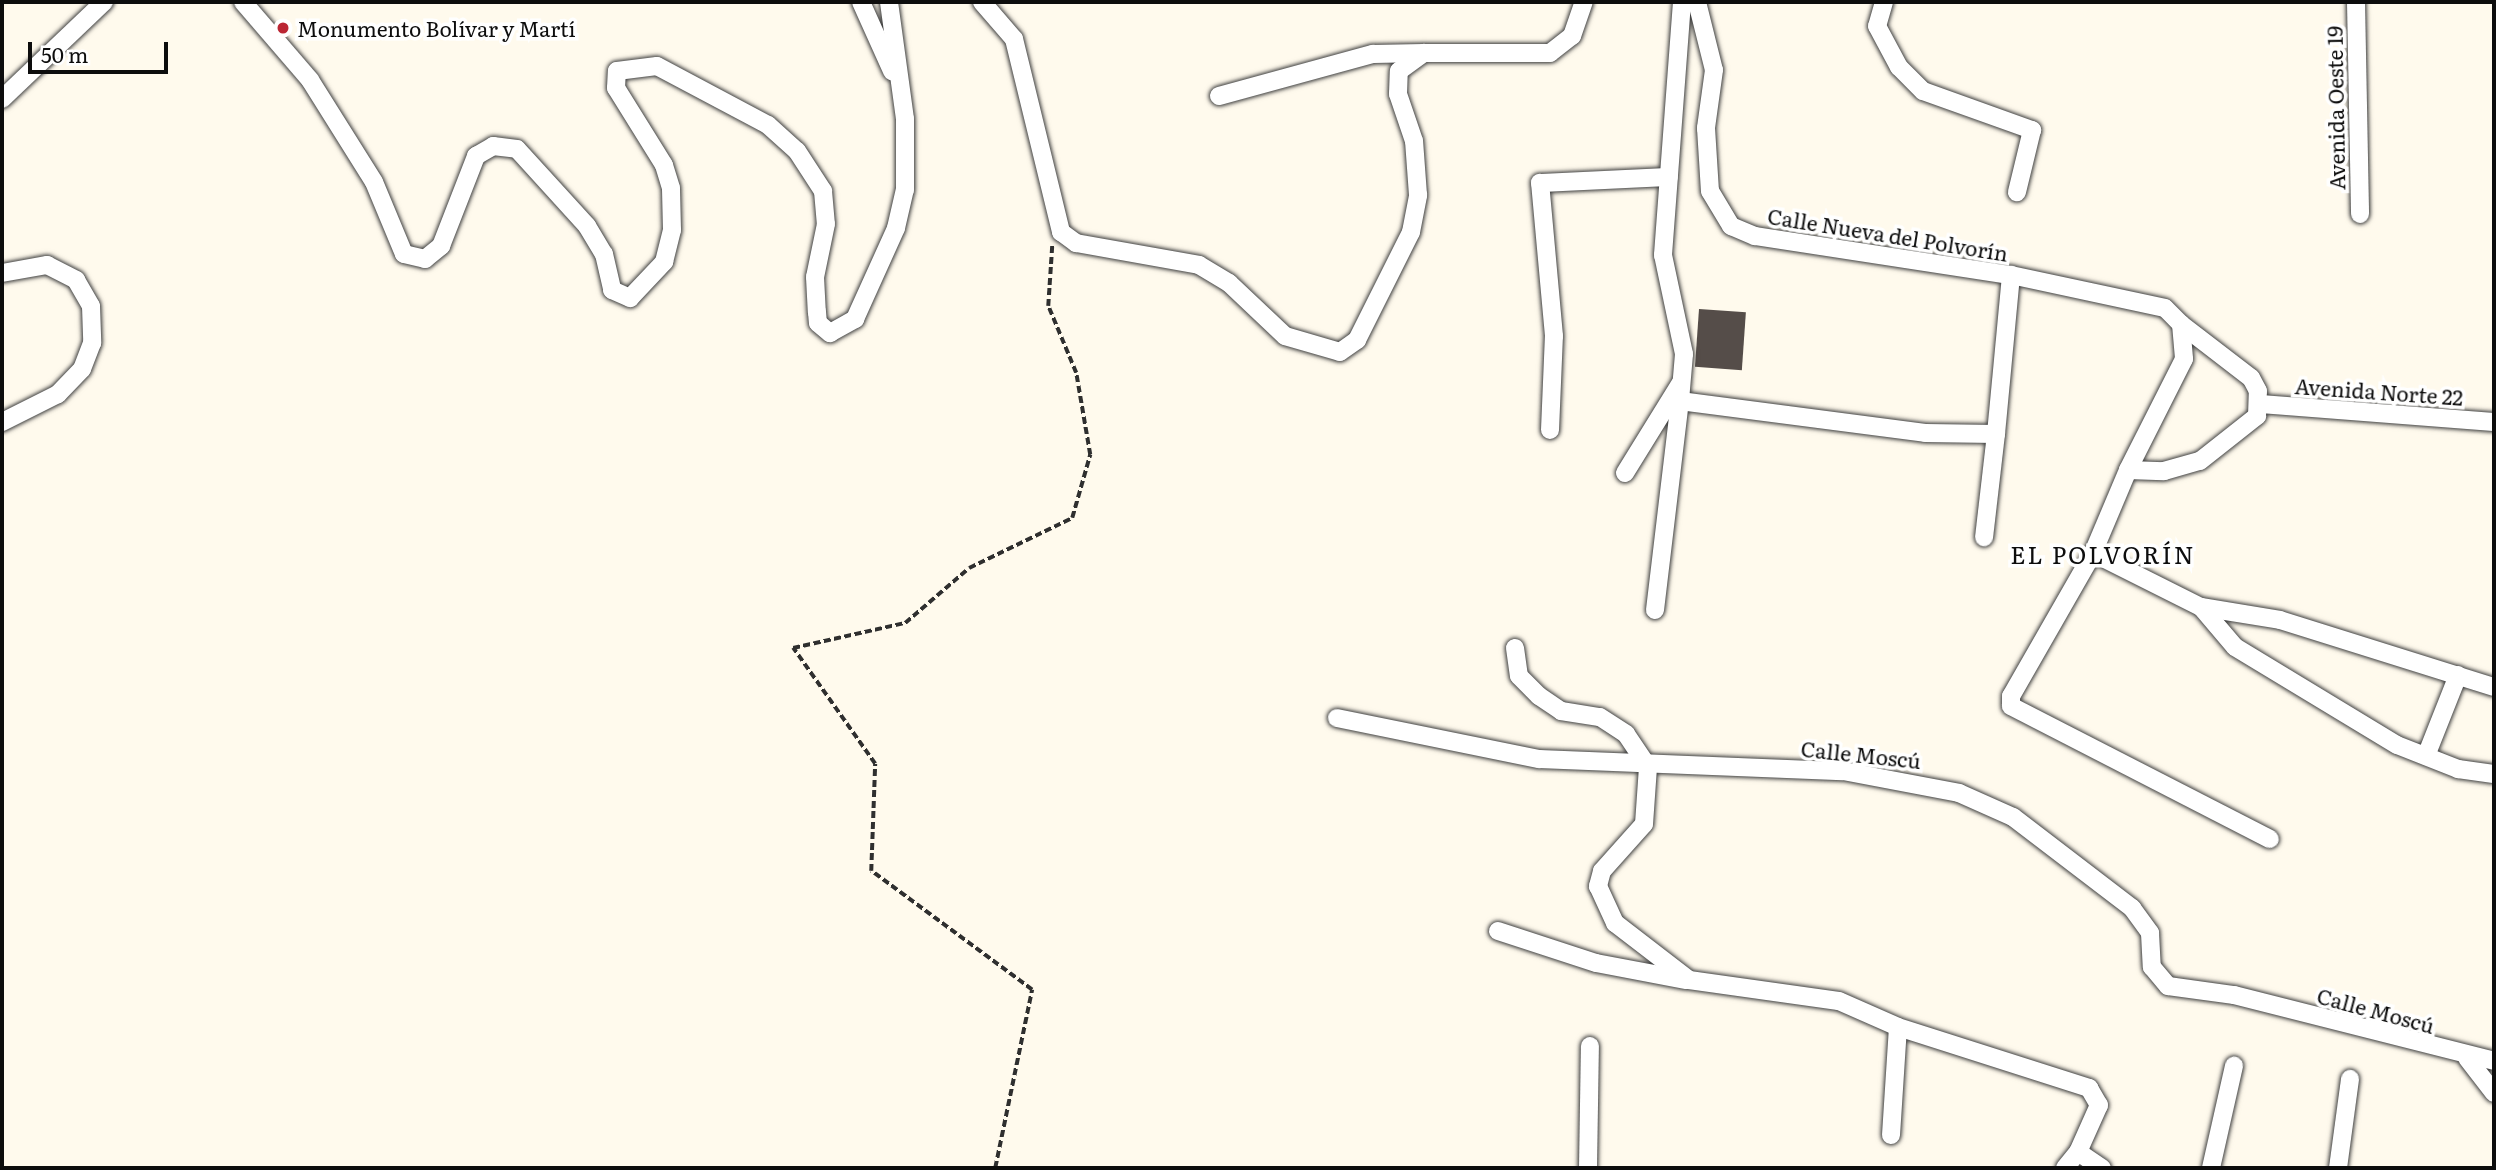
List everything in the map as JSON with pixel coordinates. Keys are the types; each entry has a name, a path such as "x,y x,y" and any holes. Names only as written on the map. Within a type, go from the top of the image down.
{"street":[{"path":"2,99 104,2"},
{"path":"243,2 310,80 374,182 404,254 425,259 441,246 475,156 493,146 517,149 587,226 604,254 612,290 631,298 664,262 672,230 671,188 664,164 616,88 617,71 657,66 768,125 797,151 823,191 827,224 816,276 817,312 823,330 830,332 855,319 896,228 905,190 901,90 889,2"},
{"path":"861,2 901,90"},
{"path":"982,2 1014,39 1054,215 1061,233 1076,243 1199,265 1229,283 1285,336 1340,352 1357,340 1411,232 1418,195 1414,141 1398,94 1399,71 1424,53"},
{"path":"1219,96 1373,54 1550,53 1572,36 1584,2"},
{"path":"1655,610 1684,354 1663,255 1682,2"},
{"name":"Calle Nueva del Polvorín","path":"1697,2 1712,48 1706,128 1710,191 1731,226 1755,236 2011,275 2165,308 2181,324 2251,378 2260,404"},
{"path":"1884,2 1877,26 1899,67 1923,91 2032,130 2017,192"},
{"name":"Avenida Oeste 19","path":"2356,2 2360,214"},
{"path":"1550,430 1554,336 1540,183 1669,177"},
{"path":"2,273 47,264 76,280 92,306 92,343 82,369 58,394 2,422"},
{"path":"1984,537 2011,275"},
{"path":"2181,324 2184,359 2128,470 2093,553 2011,696 2011,706 2270,839"},
{"path":"1625,473 1681,381"},
{"path":"1680,401 1925,433 1996,434"},
{"path":"2128,470 2164,471 2200,461 2251,424 2260,404"},
{"name":"Avenida Norte 22","path":"2260,404 2494,422"},
{"path":"2093,553 2201,607 2280,620 2494,687"},
{"path":"2201,607 2235,647 2426,756 2494,774"},
{"path":"1515,648 1519,676 1539,696 1561,711 1600,717 1626,734 1648,767 1644,824 1602,871 1598,886 1615,923 1689,980"},
{"path":"2426,756 2458,675"},
{"name":"Calle Moscú","path":"1337,718 1539,759 1648,767 1843,771 1959,793 2012,817 2132,908 2150,933 2152,967 2168,986 2234,995 2467,1058 2494,1061"},
{"path":"1498,931 1596,963 1689,980 1839,1001 1898,1027 2096,1092 2099,1105 2078,1152 2065,1168"},
{"path":"1891,1135 1898,1027"},
{"path":"1588,1168 1590,1046"},
{"path":"2467,1058 2494,1093"},
{"path":"2211,1168 2234,1066"},
{"path":"2338,1168 2350,1079"},
{"path":"2078,1152 2102,1168"}],"path":[{"path":"995,1168 1032,990 871,872 874,764 793,649 905,623 969,568 1072,518 1090,456 1076,373 1048,306 1054,215"}],"building":[{"path":"1699,309 1746,312 1742,370 1695,367"}],"place":[{"name":"Monumento Bolívar y Martí","path":"283,28"}],"district":[{"name":"EL POLVORÍN","path":"2103,554"}]}
